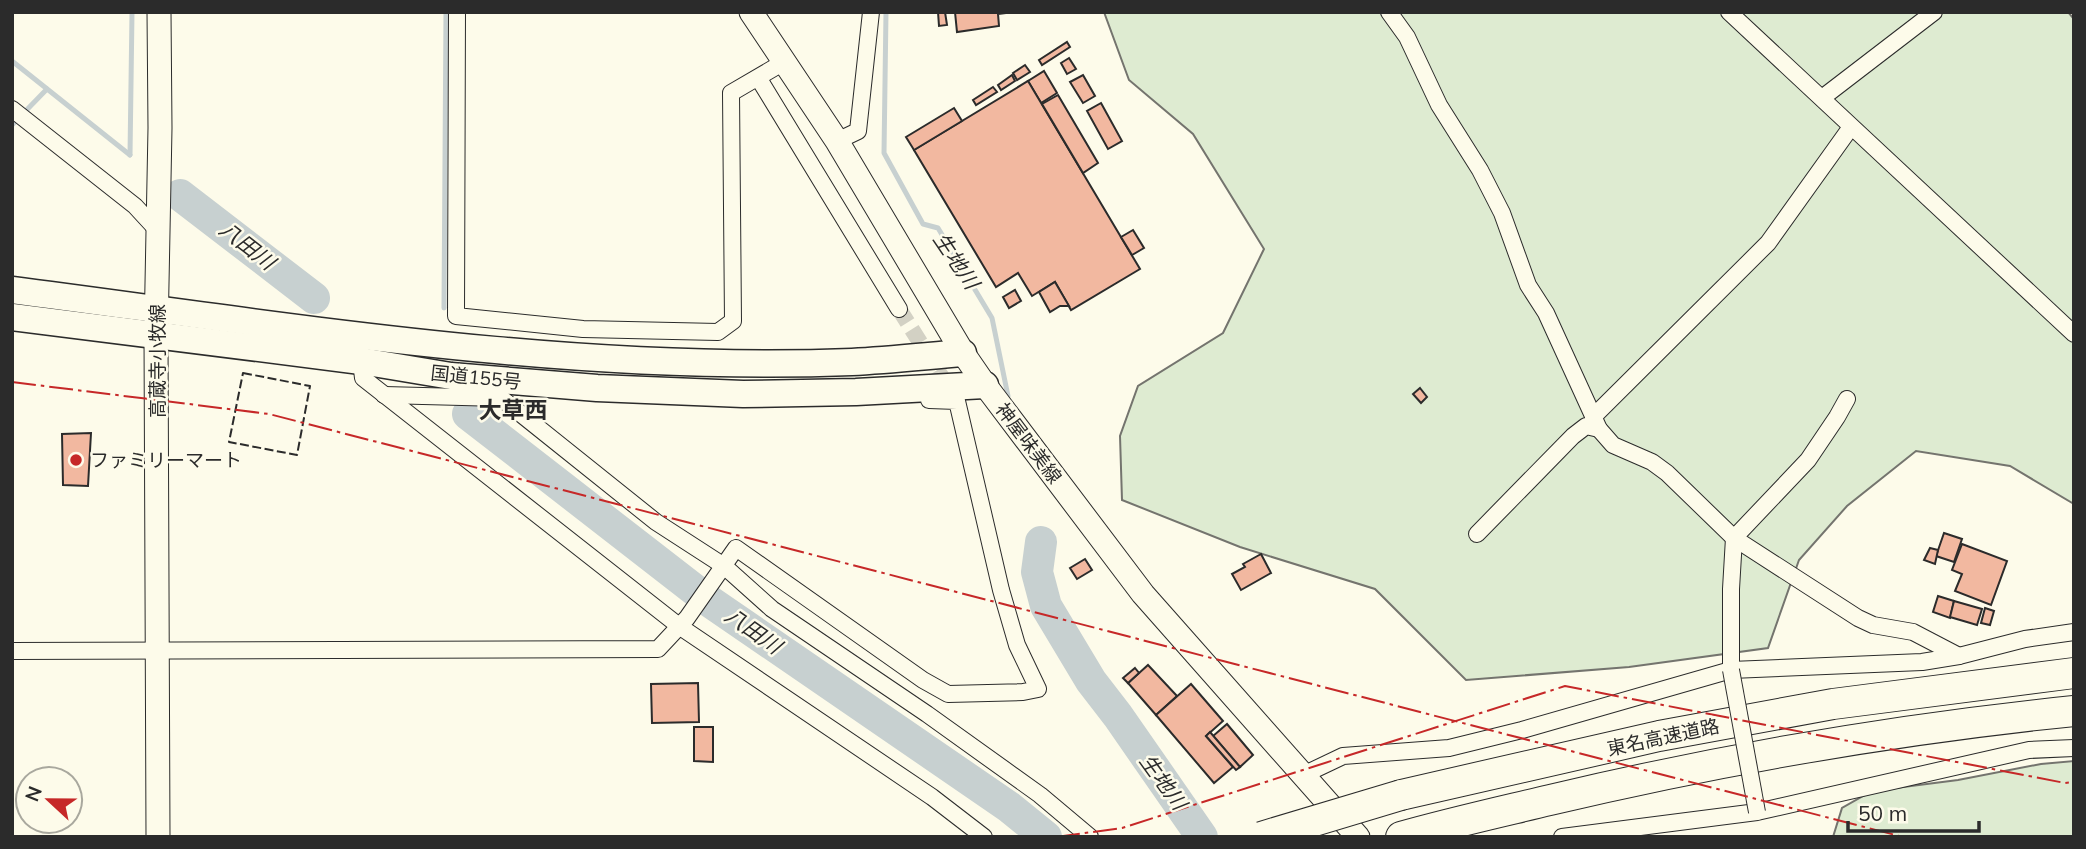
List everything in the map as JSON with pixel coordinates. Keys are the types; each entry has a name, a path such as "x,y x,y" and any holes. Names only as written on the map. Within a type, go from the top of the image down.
{"highway":[{"name":"国道155号","path":"12,290 454,346 601,358 747,363 840,362 963,353"},
{"name":"国道155号","path":"12,317 360,362 492,389 597,388 743,394 856,392 985,385"},
{"name":"東名高速道路","path":"1261,837 1401,795 1659,736 1833,704 2074,673"},
{"name":"東名高速道路","path":"1401,837 1667,772 1838,742 2074,711"}],"main road":[{"name":"高蔵寺小牧線","path":"158,837 156,335 159,12"},
{"name":"神屋味美線","path":"751,12 837,141 963,353 985,385 1143,594 1358,837"}],"street":[{"path":"457,12 456,316 583,329 718,332 733,321 731,93 784,62"},
{"path":"837,141 858,131 871,12"},
{"path":"1389,12 1407,37 1439,105 1480,170 1503,213 1528,285 1546,313 1596,423 1613,445 1652,462 1667,473 1734,538 1865,622 1913,632 1959,656"},
{"path":"1729,12 2074,334"},
{"path":"1822,98 1934,12"},
{"path":"759,79 899,309"},
{"path":"12,109 135,206 158,231"},
{"path":"1477,534 1573,436 1586,426 1596,423 1768,243 1851,127"},
{"path":"360,362 363,378 384,395 683,622 932,797 984,837"},
{"path":"12,651 658,649 683,622 736,548 923,680 948,694 1038,690 1017,645 1001,590 957,401 942,399 801,405 591,401 492,389 384,395"},
{"path":"492,389 656,522 772,609 927,714 1040,795 1090,837"},
{"path":"1757,812 1731,670 1734,538 1808,460 1847,399"},
{"path":"1303,775 1343,756 1448,748 1522,730 1731,670 1922,662 1959,656 2025,639 2074,632"},
{"path":"1562,837 1757,812 2029,750 2074,748"}],"green space":[{"path":"1104,12 2068,12 2074,19 2074,504 2010,466 1916,451 1847,506 1799,560 1768,648 1629,667 1466,680 1375,589 1240,547 1122,500 1120,436 1138,386 1223,333 1264,249 1193,134 1129,80"},
{"path":"2074,761 2074,837 1833,837 1842,808 1872,791"}],"building":[{"path":"938,12 945,12 947,25 939,26"},
{"path":"955,12 1014,12 998,14 999,26 957,32"},
{"path":"1067,42 1070,47 1042,65 1039,60"},
{"path":"1069,58 1076,69 1067,74 1061,63"},
{"path":"1025,65 1030,72 1017,80 1013,73"},
{"path":"1044,71 1057,93 1041,103 1028,81"},
{"path":"1012,75 1015,81 1001,90 998,85"},
{"path":"1083,75 1095,96 1083,103 1070,82"},
{"path":"1028,81 1140,269 1071,310 1055,282 1032,296 1018,273 996,287 914,150"},
{"path":"993,87 997,92 976,105 973,100"},
{"path":"1058,95 1098,163 1083,173 1042,104"},
{"path":"1101,103 1122,141 1108,149 1087,111"},
{"path":"954,108 962,121 914,150 906,137"},
{"path":"1133,230 1144,248 1132,255 1121,237"},
{"path":"1055,282 1069,306 1060,306 1050,312 1039,292"},
{"path":"1015,290 1021,301 1009,308 1003,297"},
{"path":"1420,388 1427,397 1421,403 1413,394"},
{"name":"ファミリーマート","path":"91,433 88,486 63,485 62,434"},
{"path":"1944,533 1962,539 1954,562 1936,556"},
{"path":"1962,544 2007,561 1991,605 1955,591 1962,574 1952,570"},
{"path":"1930,548 1938,550 1935,564 1924,560"},
{"path":"1261,554 1271,573 1241,590 1232,574"},
{"path":"1085,559 1092,570 1077,579 1070,568"},
{"path":"1938,596 1954,601 1950,618 1933,612"},
{"path":"1954,601 1982,609 1977,625 1950,617"},
{"path":"1985,608 1994,611 1990,625 1981,623"},
{"path":"1148,665 1177,696 1156,715 1128,683"},
{"path":"1135,668 1139,673 1128,683 1123,678"},
{"path":"698,683 699,722 652,723 651,684"},
{"path":"1191,684 1223,721 1206,736 1233,767 1214,783 1156,715"},
{"path":"1227,724 1253,755 1240,767 1213,736"},
{"path":"694,727 713,727 713,762 694,761"},
{"path":"1210,732 1240,767 1236,770 1206,736"}],"waterway":[{"path":"130,155 132,12"},
{"path":"444,308 446,12"},
{"name":"生地川","path":"886,12 884,153 923,224 938,228 992,318 1008,396"},
{"name":"八田川","path":"12,61 130,155"},
{"path":"12,125 47,89"},
{"name":"八田川","path":"180,195 314,298"},
{"name":"八田川","path":"468,414 709,601 1009,807 1046,837"},
{"name":"生地川","path":"1041,542 1037,572 1046,606 1091,681 1202,837"}],"tunnel":[{"path":"899,309 950,390"}],"fence":[{"path":"243,373 310,386 297,455 229,442 243,373"}],"power":[{"path":"12,382 269,414 1903,837"},
{"path":"1056,837 1122,828 1565,686 2065,783 2074,782"}],"place":[{"name":"ファミリーマート","path":"76,460"}],"district":[{"name":"大草西","path":"513,410"}]}
